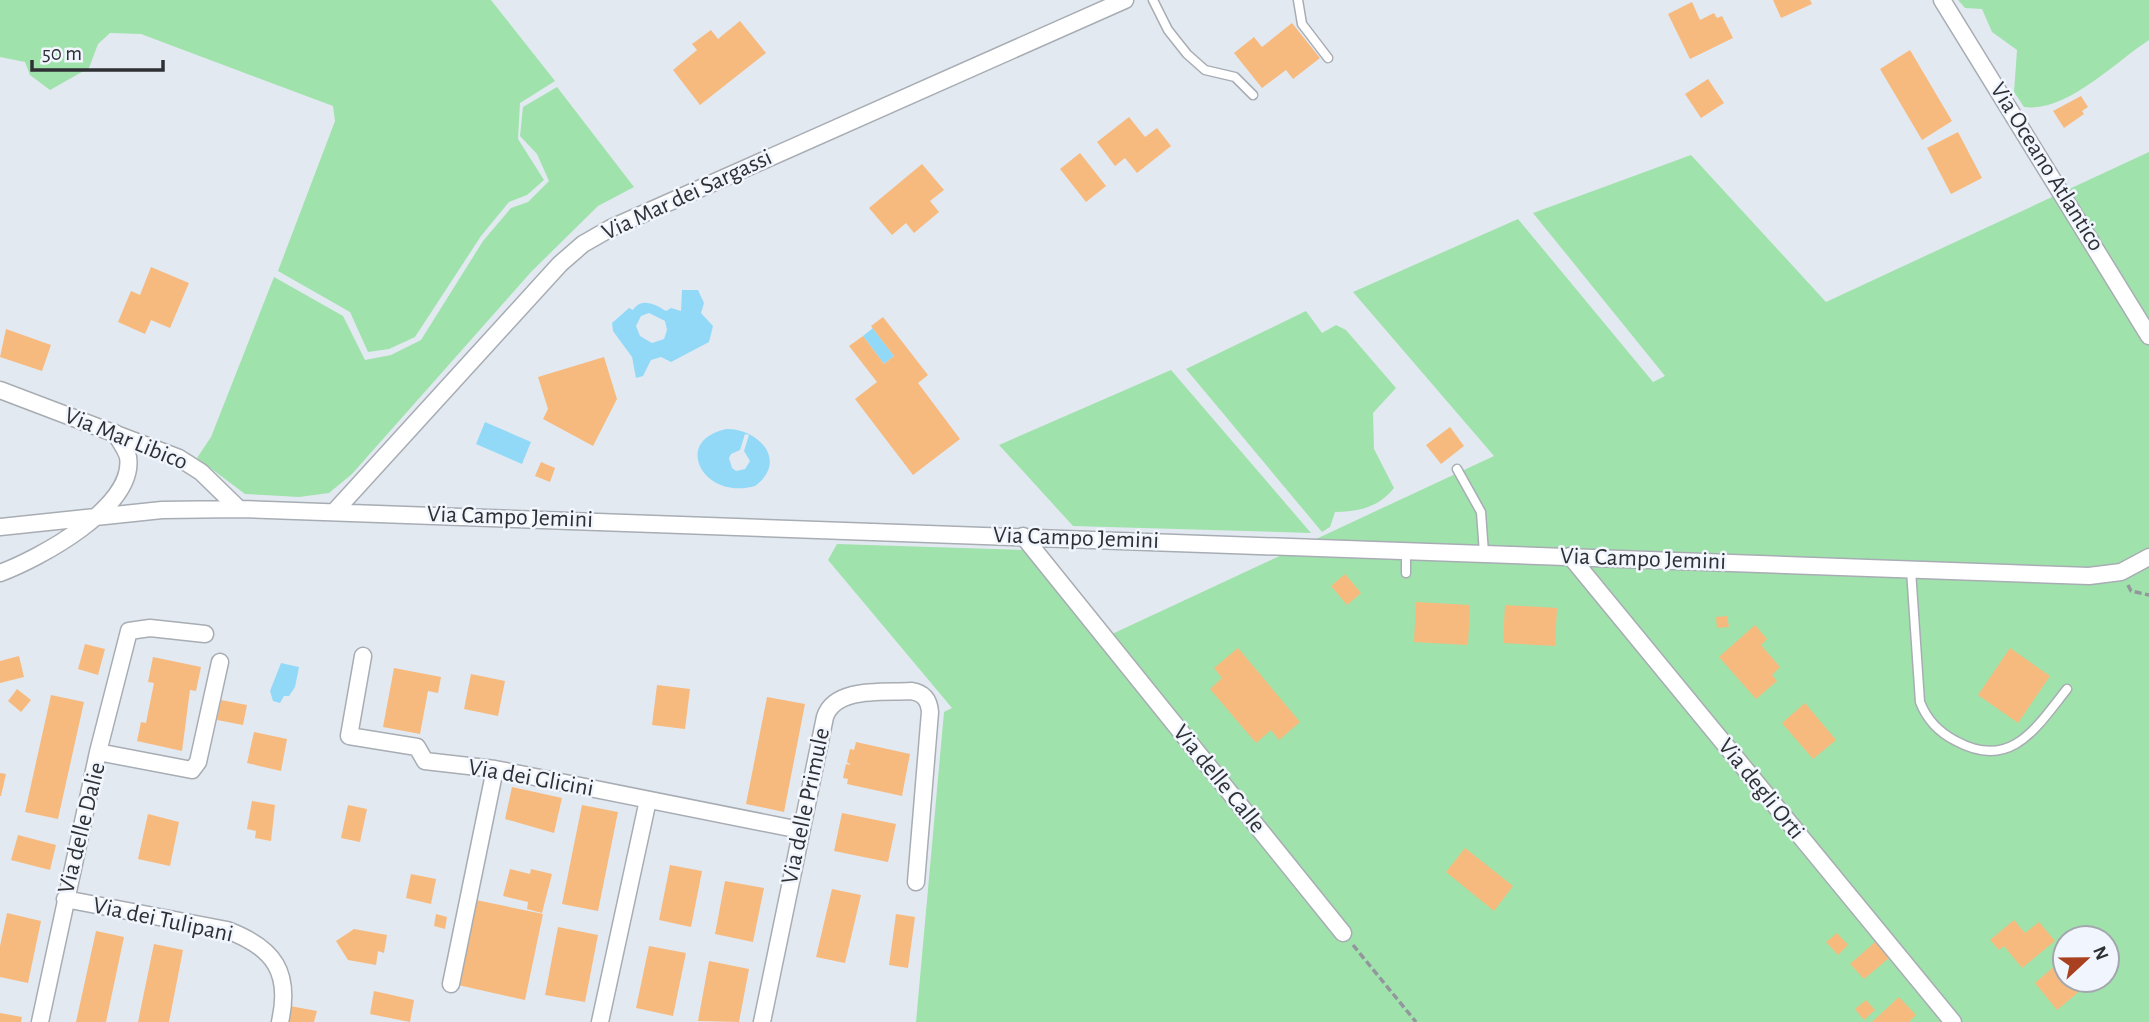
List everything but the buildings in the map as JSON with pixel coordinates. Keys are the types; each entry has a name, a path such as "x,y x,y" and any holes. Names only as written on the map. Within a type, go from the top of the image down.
{"street":[{"name":"Via Oceano Atlantico","path":"1942,0 2149,336"},
{"name":"Via Mar dei Sargassi","path":"335,511 560,264 583,244 611,228 1114,2"},
{"name":"Via Mar Libico","path":"0,390 190,464 239,509"},
{"path":"0,573 52,550 96,517 126,473 128,455 115,433"},
{"name":"Via Campo Jemini","path":"0,527 162,510 239,509 2089,576 2121,572 2149,557"},
{"name":"Via delle Calle","path":"1023,536 1343,933"},
{"name":"Via degli Orti","path":"1570,556 1953,1022"},
{"path":"98,752 129,631 150,628 205,634"},
{"name":"Via dei Glicini","path":"363,656 349,736 417,747 425,761 495,769 800,830"},
{"name":"Via delle Dalie","path":"40,1022 98,752 192,770 198,762 220,662"},
{"name":"Via delle Primule","path":"762,1022 825,718 831,706 856,695 911,691 921,694 930,712 916,882"},
{"path":"451,984 495,769"},
{"path":"600,1022 648,800"},
{"name":"Via dei Tulipani","path":"65,899 227,930 247,939 270,956 284,980 285,998 280,1022"}],"lane":[{"path":"1153,0 1168,30 1187,54 1205,70 1235,77 1253,95"},
{"path":"1298,0 1303,24 1328,58"},
{"path":"1457,469 1481,512 1484,553"},
{"path":"1406,550 1406,573"},
{"path":"1911,570 1920,702 1927,719 1948,737 1973,750 1997,753 2032,733 2067,689"}],"path":[{"path":"2121,572 2131,591 2149,595"},
{"path":"1343,933 1416,1022"}],"green space":[{"path":"0,0 491,0 555,81 520,103 518,139 544,180 527,195 509,202 481,236 415,337 389,349 368,352 350,312 278,271 335,121 333,106 141,34 110,33 98,44 89,68 50,90 30,75 25,62 0,57"},
{"path":"1958,0 2149,0 2149,40 2073,94 2040,107 2024,107 2014,92 2017,50 1992,32 1982,9 1965,8"},
{"path":"557,87 634,187 598,206 531,272 352,474 329,493 299,497 245,494 197,458 211,437 274,277 343,316 365,360 391,355 421,340 483,241 511,208 528,202 549,181 537,154 520,136 523,107"},
{"path":"2149,152 2149,1022 916,1022 944,712 952,708 828,560 837,544 1023,550 1097,641 1494,456 1353,292 1518,219 1653,382 1665,376 1533,213 1691,155 1826,302"},
{"path":"1306,311 1322,333 1336,325 1346,330 1396,388 1373,413 1374,449 1394,488 1382,500 1368,507 1335,512 1330,527 1322,532 1186,369"},
{"path":"1171,370 1311,533 1073,526 999,445"}],"water":[{"path":"682,290 698,290 704,303 701,313 713,326 709,342 671,362 661,357 651,360 643,376 636,378 632,357 613,331 612,323 629,308 633,310 644,303 653,304 666,311 671,308 681,311","holes":["649,313 665,321 667,330 664,339 652,343 640,336 636,326 641,316"]},
{"path":"873,328 894,356 884,364 863,336"},
{"path":"485,422 531,442 522,464 476,444"},
{"path":"727,429 750,435 766,448 769,467 765,477 755,486 737,488 721,485 700,467 700,445 710,435"},
{"path":"281,663 299,667 295,687 280,703 273,701 270,691"}],"pier":[{"path":"745,434 749,435 744,451 750,461 745,469 736,471 729,458 740,450"}]}
